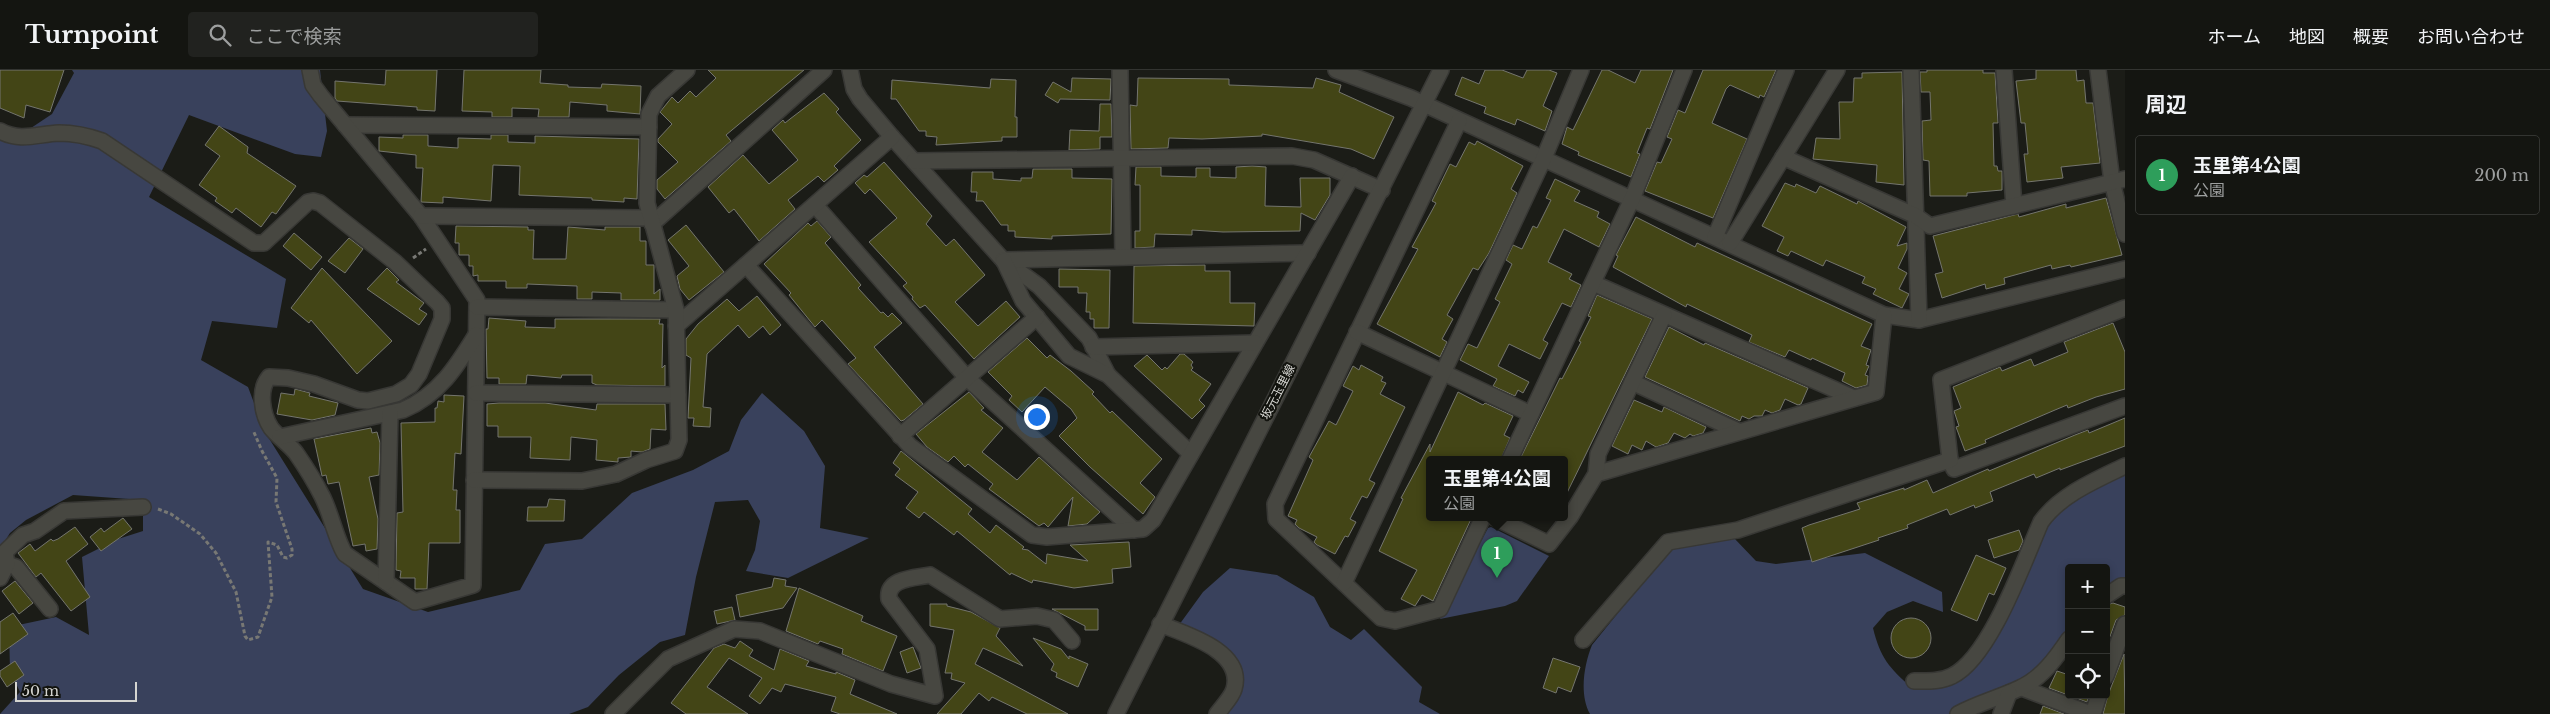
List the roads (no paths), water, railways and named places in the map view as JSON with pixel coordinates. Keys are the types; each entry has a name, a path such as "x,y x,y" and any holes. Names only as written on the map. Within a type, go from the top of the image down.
{"street":[{"path":"0,131 16,138 59,133 83,135 102,141 254,244 268,240 301,206 313,200 320,203 401,268 442,308 442,319 420,374 405,390 368,401 358,400 314,384 288,378 268,377 263,384 262,402 271,427 300,459 321,494 337,533 340,546 345,554 415,602 472,585 477,300 421,216 313,84 310,70"},
{"path":"474,480 582,481 599,479 646,460 675,451 679,440 676,310 647,203 649,114 656,100 687,70"},
{"path":"421,216 651,220 824,70"},
{"path":"850,70 860,99 892,137 1003,260 1039,286 1088,338 1108,375"},
{"path":"1120,70 1123,257"},
{"path":"1336,70 1423,104 1884,315 1919,320 2125,269"},
{"name":"坂元玉里線","path":"1116,714 1441,70"},
{"path":"1344,583 1543,160 1580,70"},
{"path":"1511,456 1632,199 1684,70"},
{"path":"1715,237 1786,70"},
{"path":"1730,243 1837,70"},
{"path":"1911,70 1919,320"},
{"path":"2004,70 2014,206"},
{"path":"2098,70 2119,180 2125,234"},
{"path":"1459,121 1275,504 1276,519 1381,618 1395,620 1440,609 1481,521"},
{"path":"345,125 649,127"},
{"path":"676,326 892,137"},
{"path":"914,161 1298,157 1314,160 1382,190"},
{"path":"1783,157 1916,216 1930,226 2119,180"},
{"path":"746,265 910,446 1032,535 1047,537 1143,530 1153,520 1352,176"},
{"path":"815,204 967,378 1134,530"},
{"path":"1003,260 1308,253"},
{"path":"1003,260 1023,301 1070,356 1108,375 1191,454"},
{"path":"1593,283 1854,398"},
{"path":"477,307 676,310"},
{"path":"2124,311 1941,380 1950,460 1954,469 2125,406"},
{"path":"1568,520 1596,474 1598,454 1664,315"},
{"path":"1596,474 1876,392 1884,315"},
{"path":"900,436 1037,317"},
{"path":"1357,332 1531,414"},
{"path":"280,437 390,413 414,405 436,390 454,370 476,335"},
{"path":"1093,347 1255,343"},
{"path":"1632,382 1738,431"},
{"path":"476,393 678,395"},
{"path":"386,582 390,413"},
{"path":"1583,640 1668,542 1738,530 1950,460"},
{"path":"1914,680 1936,681 1952,676 1967,665 1988,637 2041,522 2051,508 2100,477 2125,466"},
{"path":"50,609 16,568 4,571 5,552 13,542 23,535 35,531 64,511 143,507"},
{"path":"1501,521 1549,544 1567,521"},
{"path":"613,714 668,659 734,629 760,631 891,684 935,696 927,649 888,599 891,586 898,582 930,575 1000,619 1037,616 1054,620 1072,641"},
{"path":"2110,593 2121,586 2125,586"},
{"path":"1160,624 1215,648 1230,661 1234,673 1234,689 1217,714"},
{"path":"2110,665 2125,624"},
{"path":"1958,714 1980,702 2015,690 2055,660 2065,645"},
{"path":"2001,714 2015,690"},
{"path":"2015,690 2092,714 2098,699"}],"place":[{"name":"玉里第4公園","path":"1497,578"}]}
